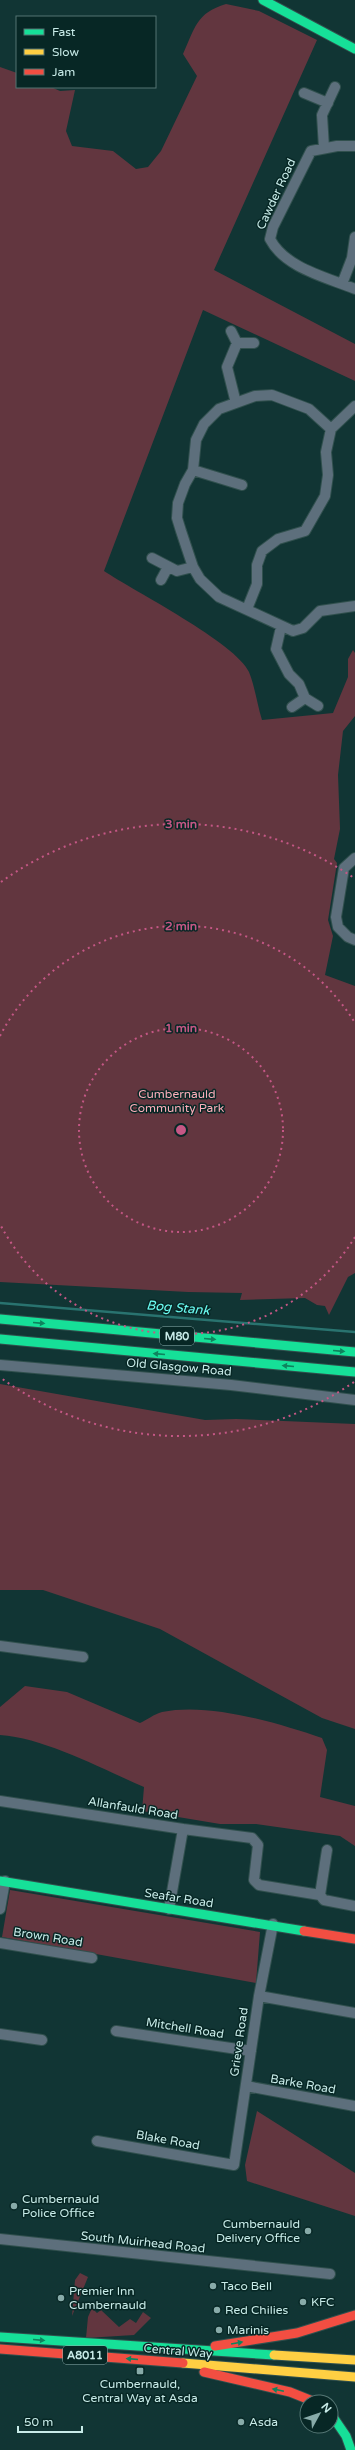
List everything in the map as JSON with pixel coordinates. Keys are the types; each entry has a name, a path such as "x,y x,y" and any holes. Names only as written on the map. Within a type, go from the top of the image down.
{"main road":[{"path":"257,0 265,1 355,49"},
{"name":"M80","path":"0,1319 355,1352"},
{"name":"M80","path":"0,1339 355,1372"},
{"name":"Seafar Road","path":"2,1881 169,1909 273,1924 355,1939"},
{"path":"171,2350 230,2344 297,2333 355,2315"},
{"name":"Central Way","path":"0,2337 171,2350 355,2358"},
{"name":"Central Way","path":"0,2349 272,2372 355,2377"},
{"path":"171,2363 224,2378 290,2392 299,2396"},
{"path":"339,2426 346,2436 350,2450"}],"street":[{"path":"324,148 322,115 335,86"},
{"path":"304,93 328,103"},
{"name":"Cawder Road","path":"355,146 324,148 310,151 272,227 270,239 276,251 290,261 355,289"},
{"path":"342,284 352,258 355,237"},
{"path":"230,331 237,343"},
{"path":"237,343 254,343"},
{"path":"236,403 227,367 237,343"},
{"path":"331,429 309,409 287,399 272,395 255,396 219,409 204,424 196,440 193,470 185,484 178,503 177,518 193,567 200,579 219,597 247,609 281,627 293,631 303,628 320,612 355,606"},
{"path":"247,609 257,584 257,565 262,551 278,539 305,531 325,496 328,475 326,452 331,429 355,406"},
{"path":"193,470 242,486"},
{"path":"152,558 177,571 193,567"},
{"path":"161,580 168,567"},
{"path":"281,627 276,649 285,668 299,684 305,698 318,706"},
{"path":"292,707 305,698"},
{"path":"355,858 344,868 336,917 338,927 348,937 355,940"},
{"name":"Old Glasgow Road","path":"0,1365 231,1385 355,1400"},
{"path":"0,1646 83,1657"},
{"name":"Allanfauld Road","path":"0,1801 183,1829 169,1909"},
{"path":"183,1829 252,1838 258,1845 254,1880 259,1885 320,1895 324,1900 355,1906"},
{"path":"320,1895 327,1850"},
{"path":"0,1909 2,1881"},
{"name":"Grieve Road","path":"234,2165 259,1996 273,1924"},
{"name":"Brown Road","path":"0,1943 92,1958"},
{"path":"259,1996 355,2013"},
{"name":"Mitchell Road","path":"116,2031 251,2051"},
{"path":"0,2034 42,2040"},
{"name":"Barke Road","path":"246,2086 355,2106"},
{"name":"Blake Road","path":"97,2141 234,2165"},
{"name":"South Muirhead Road","path":"0,2239 330,2274"}],"green space":[{"name":"Cumbernauld Community Park","path":"226,4 259,11 317,40 214,270 355,344 355,381 203,310 104,571 183,618 225,647 240,660 249,672 262,720 333,713 348,677 348,659 353,650 355,653 355,716 343,731 338,775 340,829 334,859 337,863 328,920 333,936 325,975 355,986 355,1273 348,1277 329,1315 325,1306 317,1305 305,1298 240,1300 242,1293 188,1292 0,1282 0,67 16,73 16,88 53,88 60,91 75,90 66,131 72,146 113,151 136,169 148,167 161,151 197,76 183,54 194,29 202,17 216,8"},
{"path":"0,1384 205,1420 236,1419 355,1424 355,1729 322,1718 160,1629 43,1590 0,1590"},
{"path":"25,1686 67,1692 140,1723 162,1712 200,1710 243,1716 285,1726 322,1738 327,1750 320,1797 355,1806 355,1846 340,1836 256,1824 220,1824 142,1811 144,1787 92,1763 54,1748 17,1737 0,1735 0,1707"},
{"path":"10,1890 260,1932 256,1983 2,1937"},
{"path":"257,2111 355,2173 355,2216 247,2181 245,2165"},
{"path":"80,2273 88,2277 72,2316 75,2280"},
{"path":"92,2308 97,2313 101,2310 119,2327 130,2319 136,2323 143,2312 151,2318 134,2335 86,2338 88,2317"}],"waterway":[{"name":"Bog Stank","path":"0,1303 355,1332"}],"traffic: fast":[{"path":"263,0 355,49"},
{"path":"0,1319 355,1352"},
{"path":"0,1339 355,1372"},
{"path":"0,1881 304,1931"},
{"path":"0,2337 274,2355"},
{"path":"339,2426 346,2436 351,2450"}],"traffic: slow":[{"path":"274,2355 355,2360"},
{"path":"183,2363 355,2377"}],"traffic: jam":[{"path":"304,1931 355,1939"},
{"path":"215,2346 297,2333 355,2315"},
{"path":"0,2349 183,2363"},
{"path":"204,2372 290,2392 299,2396"}],"place":[{"name":"Cumbernauld Police Office","path":"14,2206"},
{"name":"Cumbernauld Delivery Office","path":"308,2231"},
{"name":"Taco Bell","path":"213,2286"},
{"name":"Premier Inn Cumbernauld","path":"61,2298"},
{"name":"KFC","path":"303,2302"},
{"name":"Red Chilies","path":"217,2310"},
{"name":"Marinis","path":"219,2330"},
{"name":"Cumbernauld, Central Way at Asda","path":"140,2371"},
{"name":"Asda","path":"241,2422"}]}
